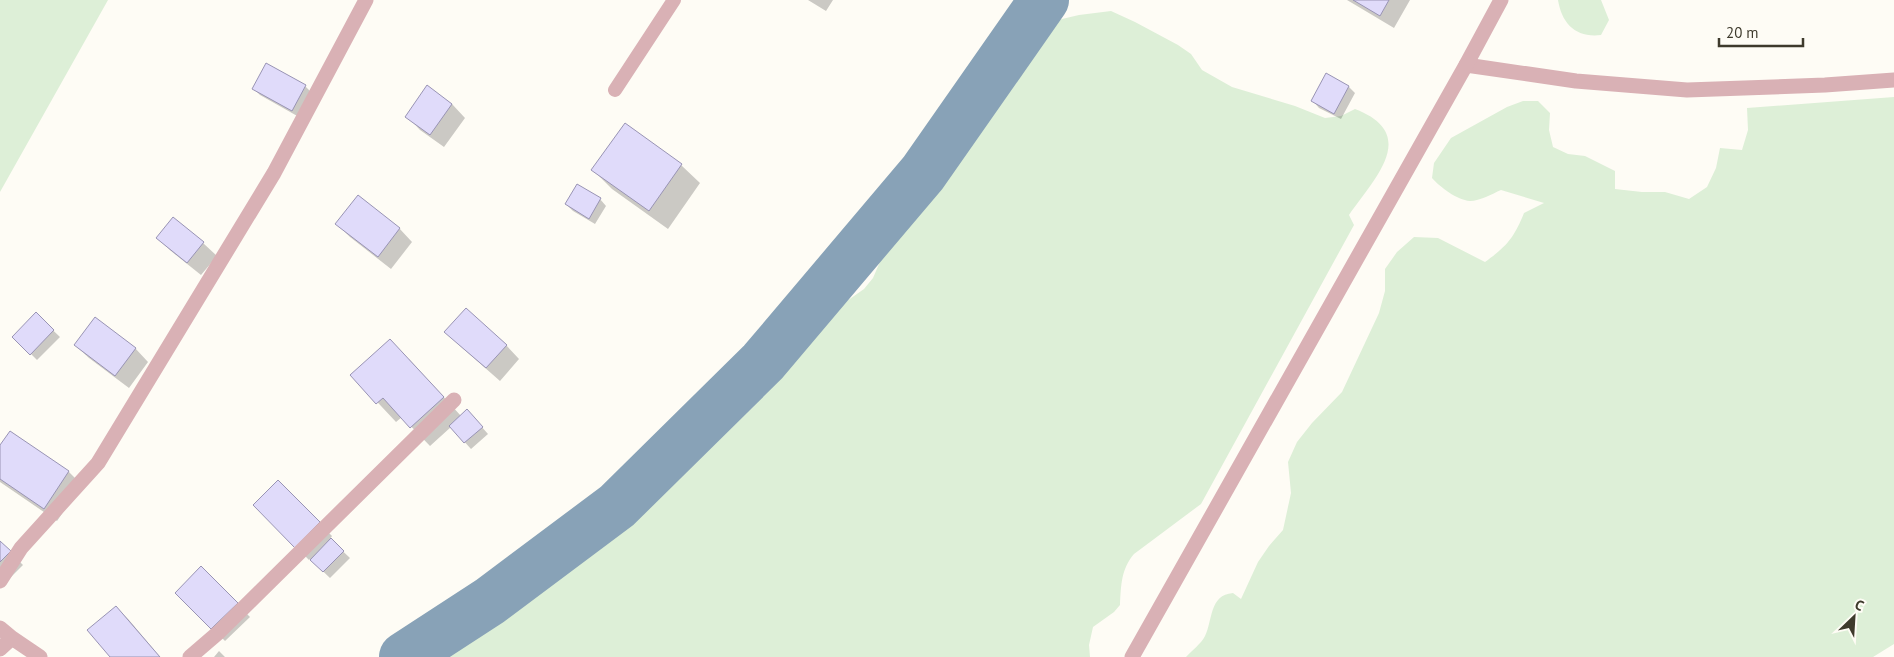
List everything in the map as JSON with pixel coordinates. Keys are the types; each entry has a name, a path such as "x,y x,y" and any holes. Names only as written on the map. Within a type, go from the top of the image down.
{"street":[{"path":"0,581 21,548 98,463 274,173 366,0"},
{"path":"1132,657 1466,66 1501,0"},
{"path":"1466,66 1576,81 1687,90 1826,85 1894,80"},
{"path":"190,657 219,632 454,400"},
{"path":"0,628 40,657"},
{"path":"0,649 12,638"}],"lane":[{"path":"615,90 674,0"}],"green space":[{"path":"0,0 108,0 0,192"},
{"path":"1558,0 1601,0 1609,20 1601,35 1584,34 1572,28 1563,16"},
{"path":"1111,11 1178,45 1191,54 1202,70 1232,87 1295,106 1325,118 1341,116 1355,109 1374,119 1385,131 1389,144 1386,158 1379,172 1349,215 1354,225 1201,504 1134,554 1126,566 1122,578 1120,605 1114,612 1093,627 1089,645 1090,657 425,657 436,649 465,639 498,608 538,584 551,572 559,559 585,540 613,525 630,501 683,466 752,408 770,385 789,347 816,332 834,310 864,289 873,278 885,250 903,227 915,200 923,173 934,168 948,153 961,144 985,107 1008,88 1017,76 1023,48 1045,26 1079,15"},
{"path":"1894,97 1894,644 1873,657 1186,657 1205,636 1216,603 1225,595 1233,593 1241,599 1258,562 1283,530 1291,493 1288,462 1297,442 1312,423 1342,392 1379,313 1385,291 1385,269 1397,252 1414,237 1438,238 1485,262 1509,241 1524,213 1544,203 1501,190 1474,201 1465,200 1449,192 1432,178 1434,163 1451,138 1507,107 1523,101 1538,101 1550,113 1549,130 1553,147 1568,154 1585,156 1615,171 1615,189 1665,192 1689,199 1707,187 1716,168 1720,148 1742,150 1748,130 1747,108"}],"building":[{"path":"1353,0 1389,0 1380,16"},
{"path":"266,63 306,85 292,111 252,89"},
{"path":"1326,73 1349,86 1334,114 1311,101"},
{"path":"427,85 452,104 430,135 405,117"},
{"path":"625,123 682,164 649,211 591,170"},
{"path":"577,184 601,198 589,219 565,204"},
{"path":"358,195 400,228 378,257 335,224"},
{"path":"173,217 204,242 187,263 156,238"},
{"path":"466,308 507,345 486,368 444,332"},
{"path":"36,312 54,330 30,355 12,337"},
{"path":"95,317 136,348 115,376 74,345"},
{"path":"390,339 444,397 410,428 383,398 376,404 350,375"},
{"path":"467,409 483,427 464,443 449,426"},
{"path":"10,431 69,471 44,509 0,479 0,445"},
{"path":"278,480 320,522 295,548 253,505"},
{"path":"331,538 344,551 323,572 310,560"},
{"path":"0,541 11,551 0,562"},
{"path":"201,566 238,603 211,629 175,593"},
{"path":"116,606 160,657 110,657 87,630"}],"waterway":[{"path":"404,657 490,601 617,506 763,362 923,173 1044,0"}]}
